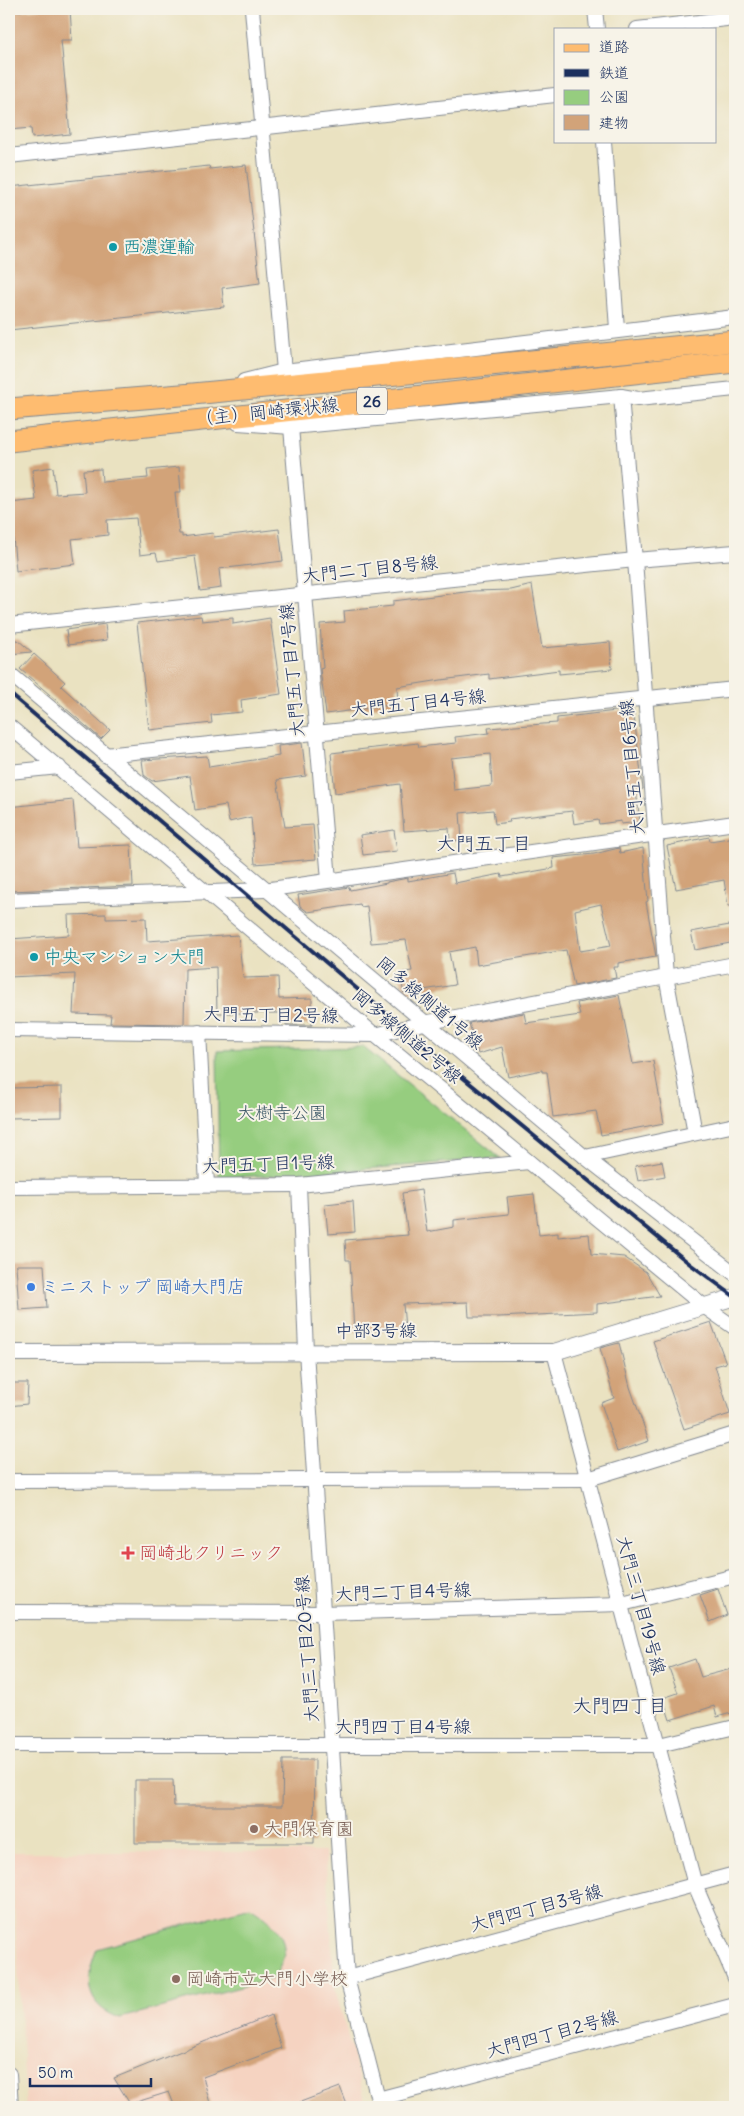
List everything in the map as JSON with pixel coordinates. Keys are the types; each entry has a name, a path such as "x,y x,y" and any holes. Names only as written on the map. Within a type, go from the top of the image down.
{"main road":[{"name":"（主）岡崎環状線","path":"9,409 193,394 735,341"},
{"name":"（主）岡崎環状線","path":"9,441 735,362"}],"street":[{"path":"252,9 284,371"},
{"path":"596,9 597,28"},
{"path":"645,28 735,18"},
{"path":"9,156 554,94"},
{"path":"604,142 617,329"},
{"path":"193,394 284,371 617,329 735,317"},
{"path":"190,420 291,427 621,396 638,399 735,389"},
{"name":"大門五丁目6号線","path":"621,396 666,976 695,1133"},
{"name":"大門五丁目7号線","path":"291,427 329,880"},
{"name":"大門二丁目8号線","path":"9,625 635,560 735,552"},
{"name":"岡多線側道1号線","path":"9,674 264,890 585,1157 735,1274"},
{"name":"大門五丁目4号線","path":"105,755 316,732 645,700 735,689"},
{"name":"岡多線側道2号線","path":"9,726 375,1035 705,1307 735,1328"},
{"path":"9,772 59,767"},
{"path":"9,900 264,890 735,823"},
{"name":"大門五丁目2号線","path":"9,1030 375,1035 424,1023 735,964"},
{"path":"198,1032 207,1185"},
{"path":"585,1157 735,1125"},
{"name":"大門五丁目1号線","path":"9,1187 299,1184 529,1162"},
{"name":"大門三丁目20号線","path":"299,1184 306,1351 347,1978 379,2103"},
{"name":"中部3号線","path":"9,1353 554,1352 735,1297"},
{"name":"大門三丁目19号線","path":"554,1352 695,1885 735,1978"},
{"path":"9,1481 588,1479 735,1434"},
{"name":"大門二丁目4号線","path":"9,1612 323,1613 622,1604 735,1576"},
{"name":"大門四丁目4号線","path":"9,1745 658,1745 735,1727"},
{"name":"大門四丁目3号線","path":"347,1978 735,1874"},
{"name":"大門四丁目2号線","path":"379,2103 735,2005"},
{"path":"9,2074 11,2107"}],"shaded area":[{"name":"岡崎市立大門小学校","path":"11,1852 325,1852 335,1988 367,2107 26,2107"}],"green space":[{"name":"大樹寺公園","path":"363,1047 500,1158 291,1175 219,1177 217,1051"},
{"path":"250,1907 270,1921 282,1938 284,1947 283,1957 272,1979 120,2018 108,2013 94,1999 90,1991 89,1981 97,1949"}],"building":[{"path":"39,9 70,9 72,40 61,40 70,134 32,138 31,128 9,130 9,12"},
{"name":"西濃運輸","path":"246,165 260,283 222,288 224,307 9,330 9,187 209,166 210,169"},
{"path":"53,467 56,494 85,492 83,470 101,469 102,482 148,478 147,470 179,467 181,492 175,492 179,534 182,534 182,537 213,533 214,537 279,529 283,561 219,569 221,588 200,591 195,556 158,561 156,553 140,555 136,518 107,520 108,535 72,539 75,564 16,571 10,503 36,500 32,470"},
{"path":"532,585 542,648 610,642 612,669 559,674 559,670 489,679 489,674 441,680 397,687 398,704 326,714 320,669 323,668 320,624 345,622 344,611 393,606 393,601 473,591 511,590"},
{"path":"201,616 202,621 233,618 233,624 270,618 281,694 241,700 242,712 211,715 212,723 149,730 137,623"},
{"path":"105,624 107,640 68,645 66,630"},
{"path":"18,640 32,652 9,654 9,641"},
{"path":"34,654 65,682 61,686 110,730 101,739 20,669"},
{"path":"633,709 643,789 636,791 640,822 621,824 621,821 599,824 598,820 574,824 572,811 509,819 510,822 495,824 493,810 460,813 462,840 450,841 449,828 404,831 400,784 335,793 331,753 418,743 419,747 456,743 455,737 489,733 488,728 557,723 557,718","holes":["490,754 492,786 454,790 451,758"]},
{"path":"302,743 306,776 277,780 285,827 313,825 316,859 255,864 251,817 229,822 226,805 195,810 190,776 152,781 144,775 142,760 207,756 209,767 279,756 278,746"},
{"path":"73,800 77,847 131,845 133,886 9,891 9,807"},
{"path":"394,830 397,851 363,855 360,835"},
{"path":"709,837 710,841 735,837 735,906 728,906 724,880 676,889 667,846"},
{"path":"619,848 620,853 643,848 648,901 646,902 656,957 618,963 618,967 614,967 616,978 574,986 566,950 477,965 475,947 449,952 455,985 404,993 399,973 412,971 406,940 371,943 367,906 361,907 360,904 308,912 300,906 298,895 349,887 350,890 408,878 408,881 453,873 455,883 501,874 502,877 554,868 553,858 594,854","holes":["601,904 611,946 580,951 575,910"]},
{"path":"106,914 106,919 146,918 147,941 238,935 243,978 278,977 279,999 312,998 312,1025 286,1025 286,1013 217,1013 216,967 185,969 184,1024 110,1023 111,1015 73,1014 75,974 9,977 9,939 69,935 68,915"},
{"path":"735,924 735,942 695,950 691,932"},
{"path":"619,995 633,1064 653,1061 664,1123 601,1135 596,1111 553,1117 547,1072 542,1072 542,1070 508,1077 502,1047 478,1054 469,1023 524,1013 526,1023 580,1015 577,1003"},
{"path":"62,1087 62,1117 9,1118 9,1088"},
{"path":"662,1161 665,1176 638,1181 635,1166"},
{"path":"421,1190 427,1232 454,1227 454,1220 509,1214 507,1197 534,1194 539,1235 558,1233 558,1237 589,1234 591,1254 624,1257 646,1272 660,1296 597,1304 597,1312 499,1317 469,1317 468,1302 403,1304 405,1329 354,1332 350,1260 346,1260 345,1240 408,1235 402,1193"},
{"path":"353,1201 355,1232 328,1234 325,1204"},
{"name":"ミニストップ 岡崎大門店","path":"16,1265 44,1265 47,1308 19,1310"},
{"path":"711,1322 726,1363 715,1366 730,1414 684,1429 653,1341"},
{"path":"619,1343 630,1387 649,1441 617,1452 601,1403 614,1398 600,1348"},
{"path":"9,1383 28,1383 27,1404 9,1406"},
{"path":"718,1589 727,1615 710,1622 700,1595"},
{"path":"695,1659 701,1677 735,1668 735,1692 732,1693 735,1712 717,1717 714,1706 670,1720 663,1698 678,1693 669,1668"},
{"path":"283,1760 315,1760 314,1843 135,1843 135,1780 173,1780 174,1806 282,1806"},
{"path":"271,2015 281,2048 203,2077 211,2107 175,2107 169,2092 130,2104 114,2078"},
{"path":"340,2087 348,2107 290,2106"}],"railway":[{"path":"9,693 416,1039 690,1264 735,1297"}],"place":[{"name":"西濃運輸","path":"113,247"},
{"name":"中央マンション大門","path":"34,957"},
{"name":"ミニストップ 岡崎大門店","path":"31,1287"},
{"name":"岡崎北クリニック","path":"128,1553"},
{"name":"大門保育園","path":"254,1829"},
{"name":"岡崎市立大門小学校","path":"176,1979"}],"district":[{"name":"大門五丁目","path":"484,843"},
{"name":"大門四丁目","path":"620,1705"}]}
